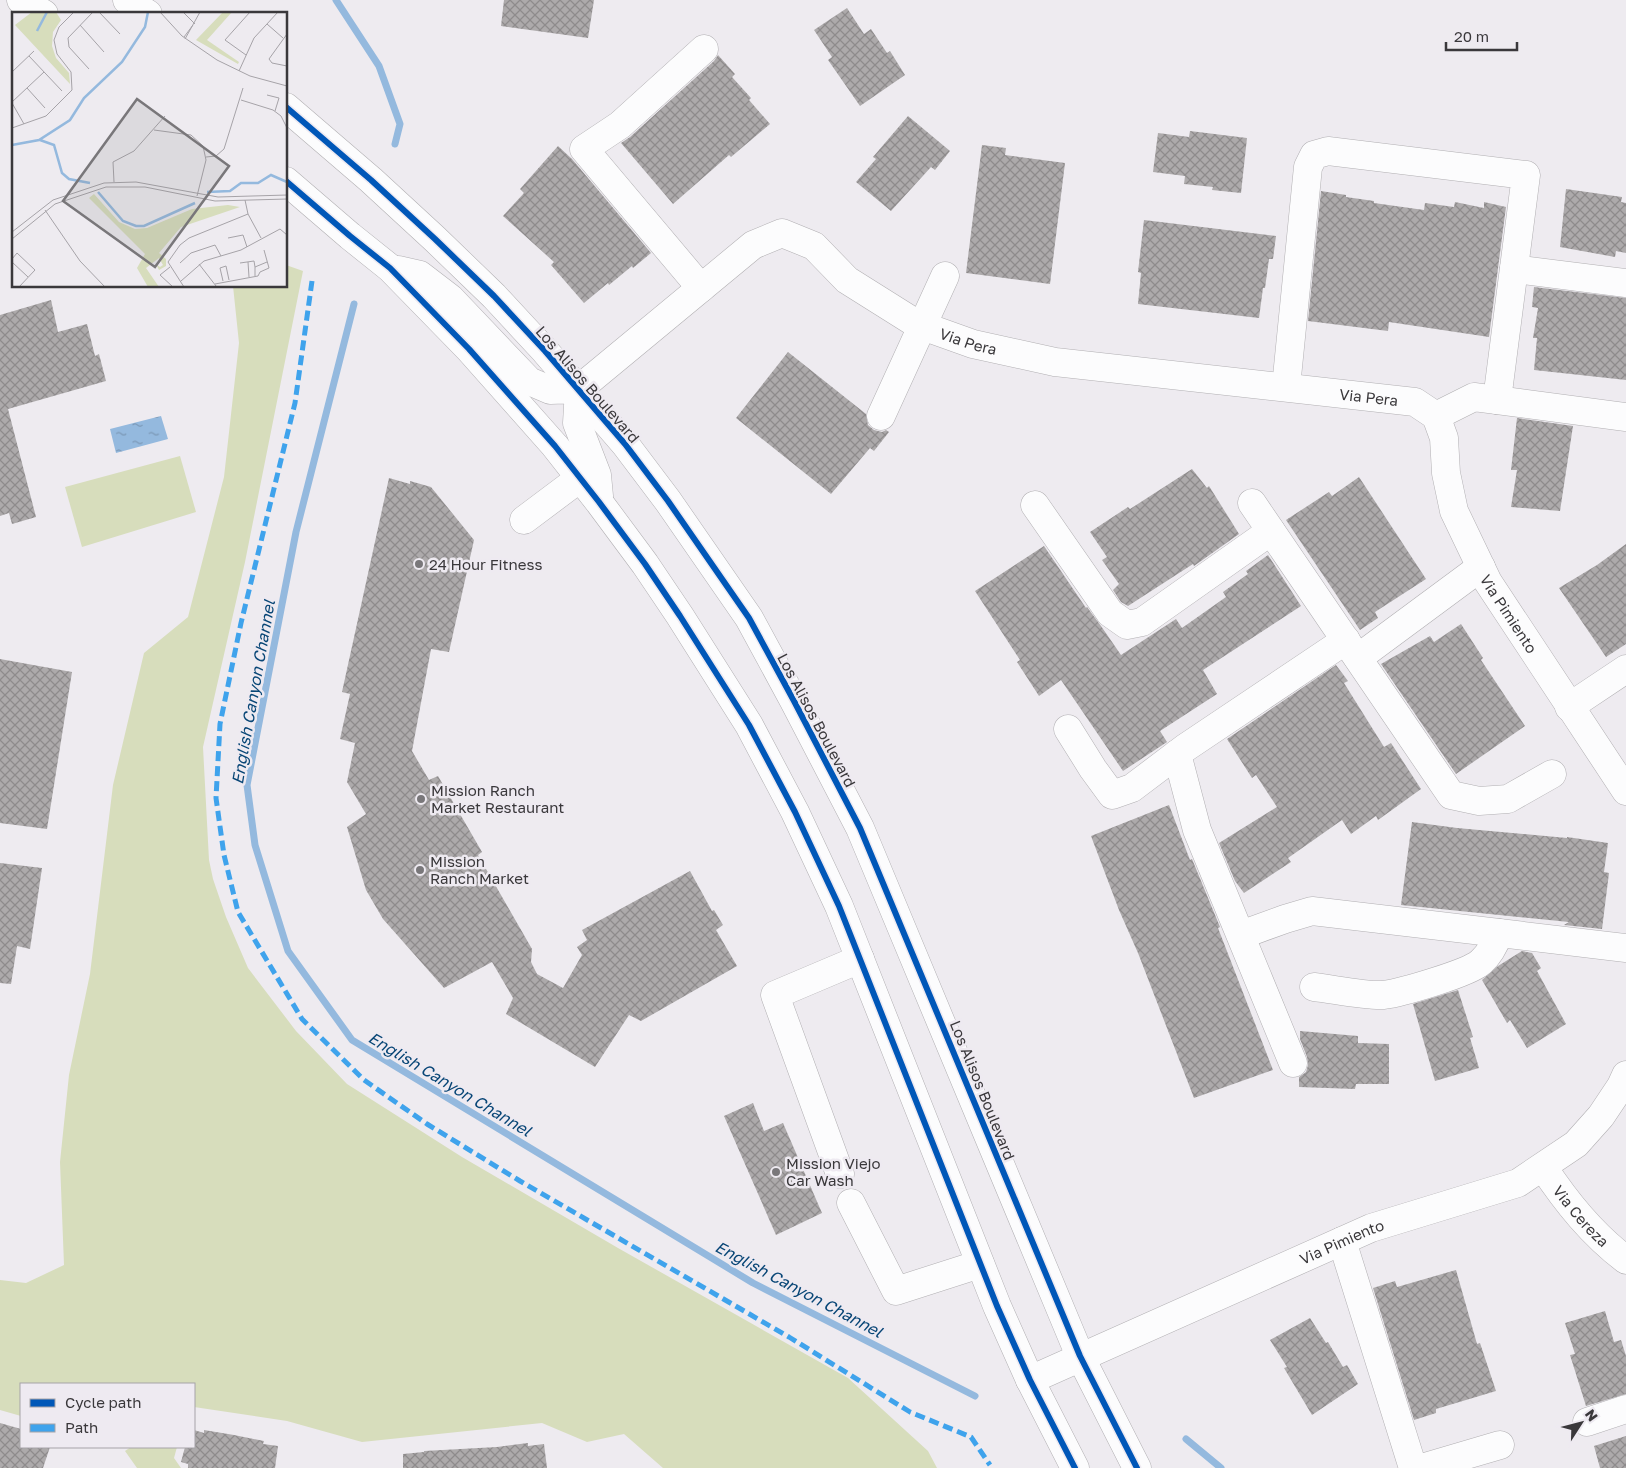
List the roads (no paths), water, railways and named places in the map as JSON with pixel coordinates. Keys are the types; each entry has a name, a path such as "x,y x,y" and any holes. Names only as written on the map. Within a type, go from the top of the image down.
{"main road":[{"path":"21,0 41,12"},
{"path":"127,0 145,12"},
{"path":"701,288 584,149 620,125 704,50"},
{"name":"Los Alisos Boulevard","path":"288,109 400,205 494,296 579,389 625,444 668,501 749,618 860,828 1080,1356 1138,1468"},
{"path":"1286,387 1308,167 1314,155 1328,151 1526,175 1497,400"},
{"path":"288,183 390,268 510,394 580,478 645,564 749,725 812,848 838,906 980,1264 1030,1380 1075,1468"},
{"name":"Via Pera","path":"579,389 753,245 782,233 814,246 847,280 923,326 973,344 1055,362 1415,402 1436,416"},
{"path":"390,268 420,275 450,298 529,381 550,390 579,389 577,423 597,475 599,502"},
{"path":"1514,270 1626,283"},
{"path":"881,416 945,276"},
{"path":"1436,416 1474,397 1626,417"},
{"name":"Via Pimiento","path":"1436,416 1444,438 1446,473 1454,511 1488,582 1626,791"},
{"path":"524,520 580,478"},
{"path":"1252,503 1451,795 1478,801 1508,799 1552,774"},
{"path":"1035,505 1110,613 1126,625 1142,622 1271,530"},
{"path":"1068,728 1092,769 1112,795 1132,788 1177,754 1352,649 1481,567"},
{"path":"1569,707 1626,669"},
{"path":"1177,754 1197,830 1293,1063"},
{"path":"1240,935 1312,911 1626,948"},
{"path":"1314,987 1381,995 1402,992 1460,973 1480,964 1496,944 1498,933"},
{"path":"840,1174 775,995 860,959"},
{"name":"Via Pimiento","path":"1030,1380 1080,1356 1371,1228 1518,1182 1576,1144 1601,1116 1621,1086 1626,1074"},
{"name":"Via Cereza","path":"1543,1167 1583,1221 1606,1244 1626,1260"},
{"path":"851,1203 896,1291 980,1264"},
{"path":"1342,1241 1413,1468"},
{"path":"1587,1422 1626,1409"},
{"path":"1422,1468 1500,1445"}],"water":[{"path":"161,416 168,439 116,453 110,429"}],"waterway":[{"name":"English Canyon Channel","path":"336,0 379,66 400,124 395,144"},
{"name":"English Canyon Channel","path":"354,304 296,532 247,785 255,845 288,951 352,1040 753,1283 975,1396"},
{"name":"English Canyon Channel","path":"1186,1439 1221,1468"}],"place":[{"name":"24 Hour Fitness","path":"419,564"},
{"name":"Mission Ranch Market Restaurant","path":"421,799"},
{"name":"Mission Ranch Market","path":"420,870"},
{"name":"Mission Viejo Car Wash","path":"776,1172"}]}
